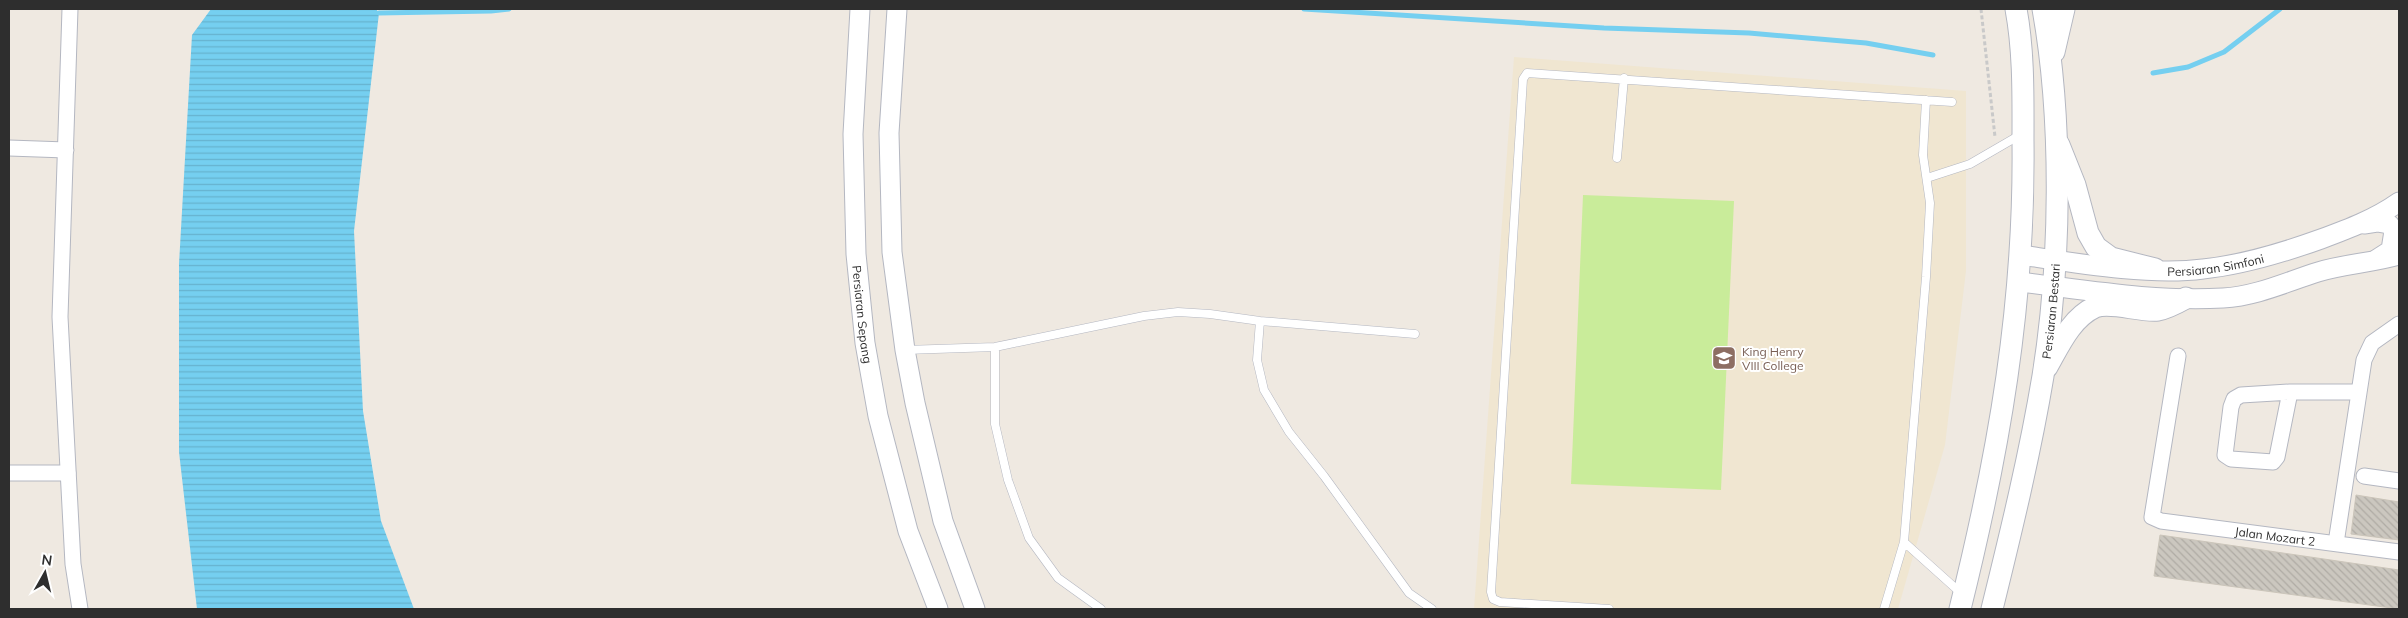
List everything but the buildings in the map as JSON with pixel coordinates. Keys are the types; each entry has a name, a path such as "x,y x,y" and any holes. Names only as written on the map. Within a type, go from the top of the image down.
{"main road":[{"path":"1961,602 1993,464 2009,372 2020,282 2023,134 2022,78 2016,9"},
{"name":"Persiaran Bestari","path":"1992,609 2007,547 2043,374 2052,286 2055,138 2051,62 2043,9"},
{"path":"2051,62 2064,9"},
{"path":"2055,138 2076,185 2088,233 2096,247 2111,258 2155,269"},
{"path":"2043,374 2064,336 2080,318 2097,307 2157,310 2172,306 2186,298"}],"street":[{"path":"70,9 60,317 73,564 80,609"},
{"name":"Persiaran Sepang","path":"860,9 853,134 856,254 865,343 878,416 908,531 938,609"},
{"path":"897,9 889,133 892,252 905,350 915,403 943,521 974,609"},
{"path":"9,148 66,150"},
{"name":"Persiaran Simfoni","path":"2021,255 2054,260 2155,269 2202,270 2248,262 2296,248 2358,226 2399,202"},
{"path":"2358,226 2377,222 2389,224 2394,232 2391,250 2374,262"},
{"path":"2020,282 2144,296 2225,298 2282,286 2318,272 2347,265 2374,262 2399,255"},
{"path":"2336,543 2364,360 2372,343 2399,324"},
{"name":"Jalan Mozart 2","path":"2178,356 2152,517 2161,521 2399,552"},
{"path":"2290,392 2277,457 2273,462 2231,459 2225,455 2234,399 2241,395 2290,392 2358,392"},
{"path":"9,473 68,473"},
{"path":"2364,476 2399,481"}],"lane":[{"path":"1609,609 1500,602 1493,599 1491,592 1523,79 1527,73 1624,78 1952,102"},
{"path":"1617,158 1624,78"},
{"path":"1884,609 1904,542 1930,203 1923,155 1926,100"},
{"path":"1927,178 1970,164 2023,134"},
{"path":"905,350 995,347 1144,316 1178,312 1414,334"},
{"path":"1260,321 1256,360 1264,390 1289,432 1324,476 1408,593 1432,609"},
{"path":"995,347 995,424 1008,480 1030,538 1058,578 1100,609"},
{"path":"1904,542 1961,602"}],"path":[{"path":"1981,9 1997,148"}],"shaded area":[{"name":"King Henry VIII College","path":"1514,57 1966,91 1966,271 1945,445 1898,609 1474,609"}],"green space":[{"path":"1583,195 1734,201 1721,490 1571,484"}],"water":[{"path":"211,9 376,9 379,13 354,231 363,411 381,521 414,609 197,609 179,452 179,264 192,35"}],"waterway":[{"path":"379,13 509,9"},
{"path":"1304,9 1604,28 1749,33 1866,43 1933,55"},
{"path":"2153,73 2188,67 2224,52 2280,9"}],"place":[{"name":"King Henry VIII College","path":"1724,358"}]}
